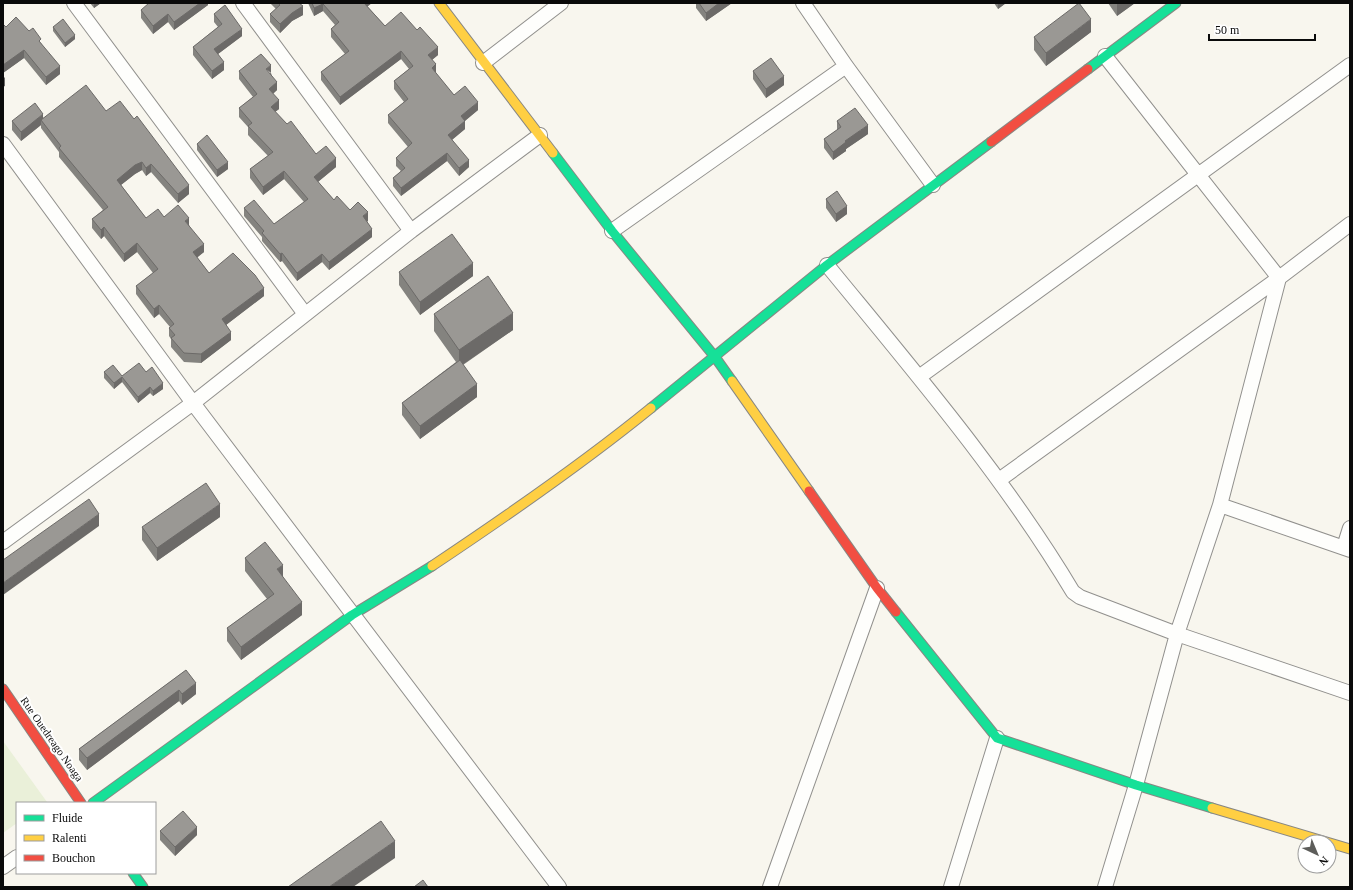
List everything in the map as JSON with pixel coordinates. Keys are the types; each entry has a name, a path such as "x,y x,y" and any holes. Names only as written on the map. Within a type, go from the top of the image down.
{"street":[{"path":"74,3 305,314"},
{"path":"243,3 411,231"},
{"path":"439,3 483,63 540,134 612,231 715,357 877,588 997,738 1136,785 1350,849"},
{"path":"483,63 561,3"},
{"path":"803,3 846,66 933,185"},
{"path":"94,802 352,615 422,573 482,533 609,442 827,265 1176,3"},
{"path":"1105,56 1279,278"},
{"path":"919,377 1350,65"},
{"path":"612,231 846,66"},
{"path":"3,542 193,403 411,231 540,134"},
{"path":"3,144 193,403 559,887"},
{"path":"999,480 1279,278 1350,224"},
{"path":"827,265 919,377 999,480 1073,592 1080,597 1177,634 1350,693"},
{"path":"1105,887 1136,785 1177,634 1220,505 1279,278"},
{"path":"1220,505 1347,548 1350,528"},
{"path":"770,887 877,588"},
{"name":"Rue Ouedreago Noaga","path":"3,689 80,802"},
{"path":"951,887 997,738"},
{"path":"3,867 16,858"},
{"path":"134,874 143,887"}],"green space":[{"path":"3,741 47,802 16,802 16,824 3,833"}],"building":[{"path":"149,3 200,3 174,22 168,14 153,26 141,10"},
{"path":"278,3 299,3 303,6 292,13 280,24 270,14 280,5"},
{"path":"312,3 364,3 385,26 401,12 417,30 420,27 438,47 428,55 436,64 432,68 454,95 465,86 478,102 461,116 465,121 448,135 469,160 459,168 447,153 401,188 393,178 405,168 396,158 412,143 388,115 408,99 394,81 413,66 401,51 340,97 321,72 349,51 331,29 339,22 323,4 314,8"},
{"path":"699,3 719,3 706,13"},
{"path":"1079,3 1091,19 1046,53 1034,37"},
{"path":"225,5 242,29 214,49 224,62 212,71 193,47 222,24 214,14"},
{"path":"16,17 29,31 33,28 41,39 39,41 60,66 46,77 24,50 3,65 3,24 6,27"},
{"path":"63,19 75,35 65,43 53,27"},
{"path":"261,54 271,65 266,69 277,82 269,89 279,100 271,107 287,124 291,121 316,154 326,146 336,158 314,177 334,200 337,196 350,210 358,202 368,212 363,216 372,229 329,262 322,254 297,273 282,253 280,254 262,233 264,231 244,208 254,200 274,224 308,199 284,171 263,187 250,169 273,152 248,126 252,123 239,108 257,94 239,71"},
{"path":"771,58 784,76 766,89 753,71"},
{"path":"86,85 106,111 120,101 134,119 137,116 189,185 178,194 151,164 146,168 142,162 135,165 117,180 146,218 158,209 164,217 178,205 189,218 185,221 204,244 193,252 209,273 233,253 255,275 264,288 222,319 231,332 201,354 184,353 171,338 175,335 169,328 174,324 159,305 154,309 136,286 158,269 137,243 124,254 104,227 101,230 92,219 108,207 59,148 61,146 41,120"},
{"path":"35,103 43,114 21,132 12,121"},
{"path":"855,108 868,125 845,141 846,142 833,152 824,139 841,127 837,121"},
{"path":"207,135 228,162 217,170 197,144"},
{"path":"837,191 847,206 836,214 826,199"},
{"path":"452,234 473,263 420,302 399,272"},
{"path":"488,276 513,313 459,350 434,314"},
{"path":"460,360 477,384 420,426 402,403"},
{"path":"139,363 146,372 152,367 163,383 153,391 150,387 138,397 122,377 114,383 104,372 113,365 122,376"},
{"path":"206,483 220,504 157,548 142,527"},
{"path":"89,499 99,514 3,583 3,560"},
{"path":"265,542 283,565 277,569 302,602 241,647 227,628 274,594 245,558"},
{"path":"186,670 196,683 182,694 179,690 87,758 79,749"},
{"path":"183,811 197,827 175,847 160,831"},
{"path":"381,821 395,841 329,887 288,887"},
{"path":"423,880 428,887 414,887"}],"traffic: fast":[{"path":"1088,69 1176,3"},
{"path":"651,408 827,265 991,142"},
{"path":"553,153 612,231 715,357 732,381"},
{"path":"94,802 352,615 432,566"},
{"path":"896,612 997,738 1136,785 1212,808"},
{"path":"134,874 143,887"}],"traffic: slow":[{"path":"439,3 553,153"},
{"path":"732,381 809,491"},
{"path":"432,566 543,490 598,450 651,408"},
{"path":"1212,808 1350,849"}],"traffic: jam":[{"path":"991,142 1088,69"},
{"path":"809,491 877,588 896,612"},
{"path":"3,689 80,802"}]}
